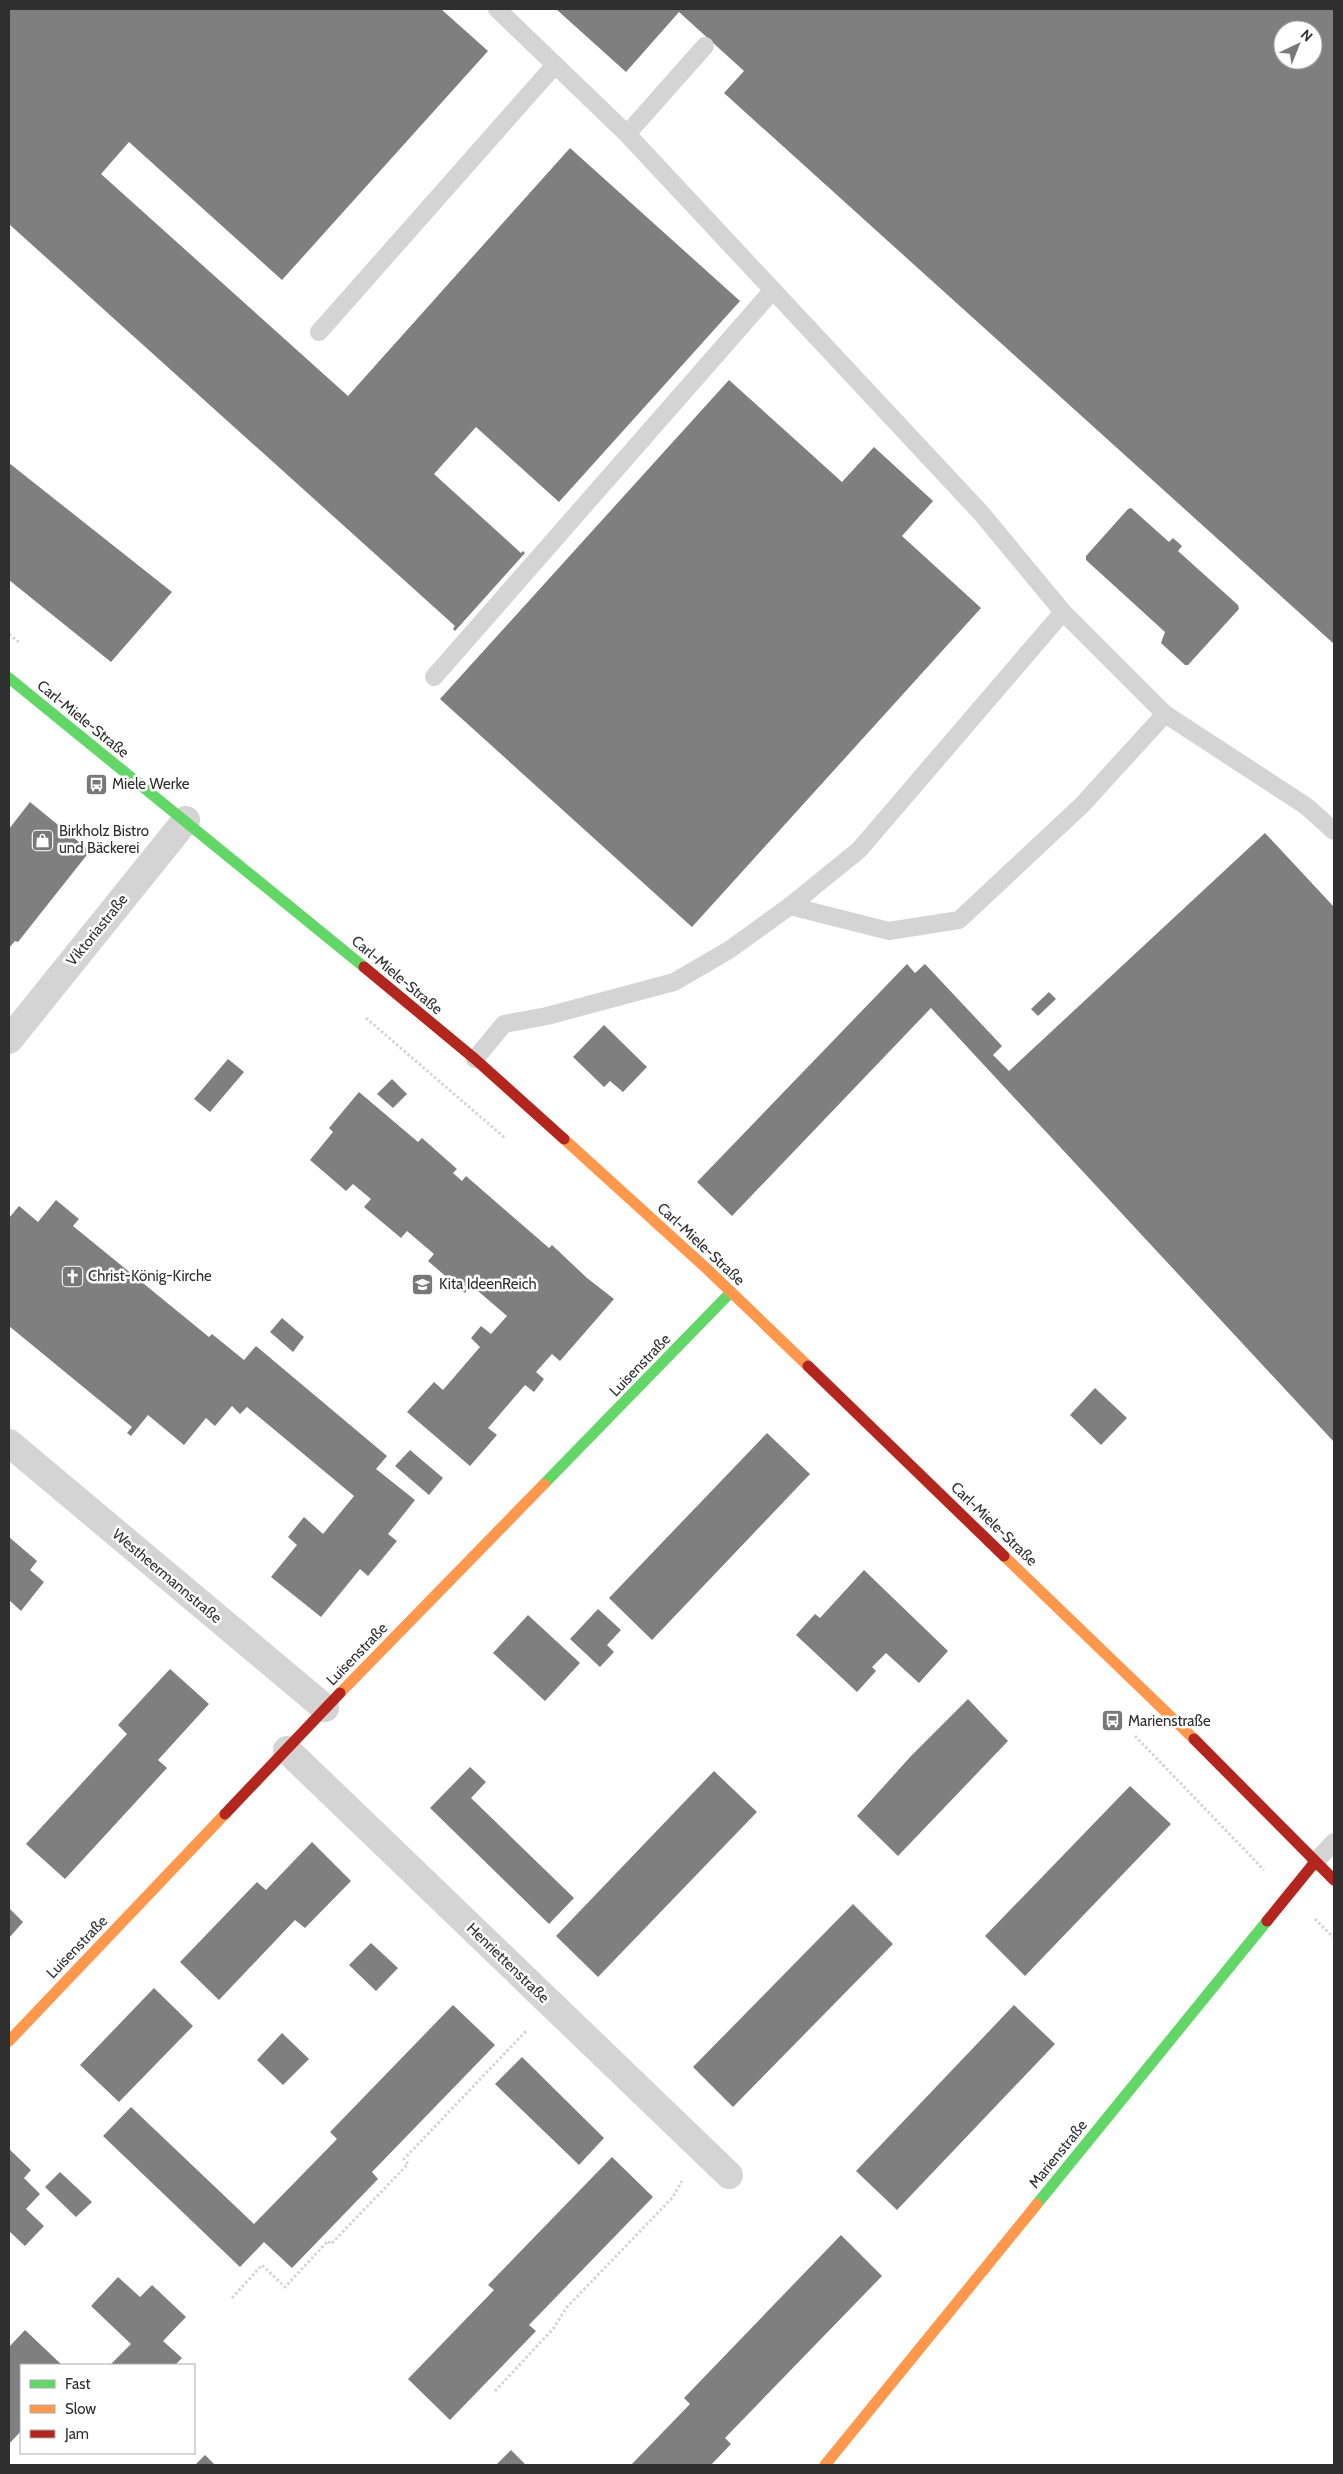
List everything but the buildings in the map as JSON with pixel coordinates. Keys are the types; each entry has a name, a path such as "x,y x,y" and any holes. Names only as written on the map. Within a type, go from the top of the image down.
{"street":[{"name":"Carl-Miele-Straße","path":"9,678 186,820 475,1059 731,1292 1214,1758 1332,1880 1334,1891"},
{"name":"Viktoriastraße","path":"9,1040 186,820"},
{"name":"Luisenstraße","path":"9,2041 325,1708 731,1292"},
{"name":"Westheermannstraße","path":"9,1443 325,1708"},
{"name":"Henriettenstraße","path":"287,1750 729,2175"},
{"name":"Marienstraße","path":"825,2465 1315,1862"}],"lane":[{"path":"497,9 627,134 981,513 1063,612 1165,714 1306,806 1334,830"},
{"path":"627,134 705,46"},
{"path":"320,332 555,65"},
{"path":"434,678 773,290"},
{"path":"475,1059 504,1024 547,1016 674,982 729,950 790,906 859,850 1063,612"},
{"path":"790,906 889,931 958,920 1082,805 1165,714"},
{"path":"1315,1862 1334,1842"}],"path":[{"path":"364,1017 508,1140"},
{"path":"1318,1922 1334,1938"},
{"path":"232,2298 262,2265 285,2287 328,2241 331,2244 408,2164 404,2160 552,2005"},
{"path":"495,2391 553,2329 567,2307 673,2197 701,2147"}],"traffic: fast":[{"path":"9,678 364,967"},
{"path":"544,1484 731,1292"},
{"path":"1037,2204 1267,1921"}],"traffic: slow":[{"path":"564,1139 706,1268 808,1366"},
{"path":"340,1693 544,1484"},
{"path":"1004,1556 1194,1739"},
{"path":"9,2041 225,1814"},
{"path":"825,2465 1037,2204"}],"traffic: jam":[{"path":"364,967 475,1059 564,1139"},
{"path":"808,1366 1004,1556"},
{"path":"225,1814 340,1693"},
{"path":"1194,1739 1334,1880"},
{"path":"1267,1921 1315,1862"}],"place":[{"name":"Miele Werke","path":"96,784"},
{"name":"Birkholz Bistro und Bäckerei","path":"43,840"},
{"name":"Christ-König-Kirche","path":"72,1276"},
{"name":"Kita IdeenReich","path":"423,1284"},
{"name":"Marienstraße","path":"1112,1721"}]}
